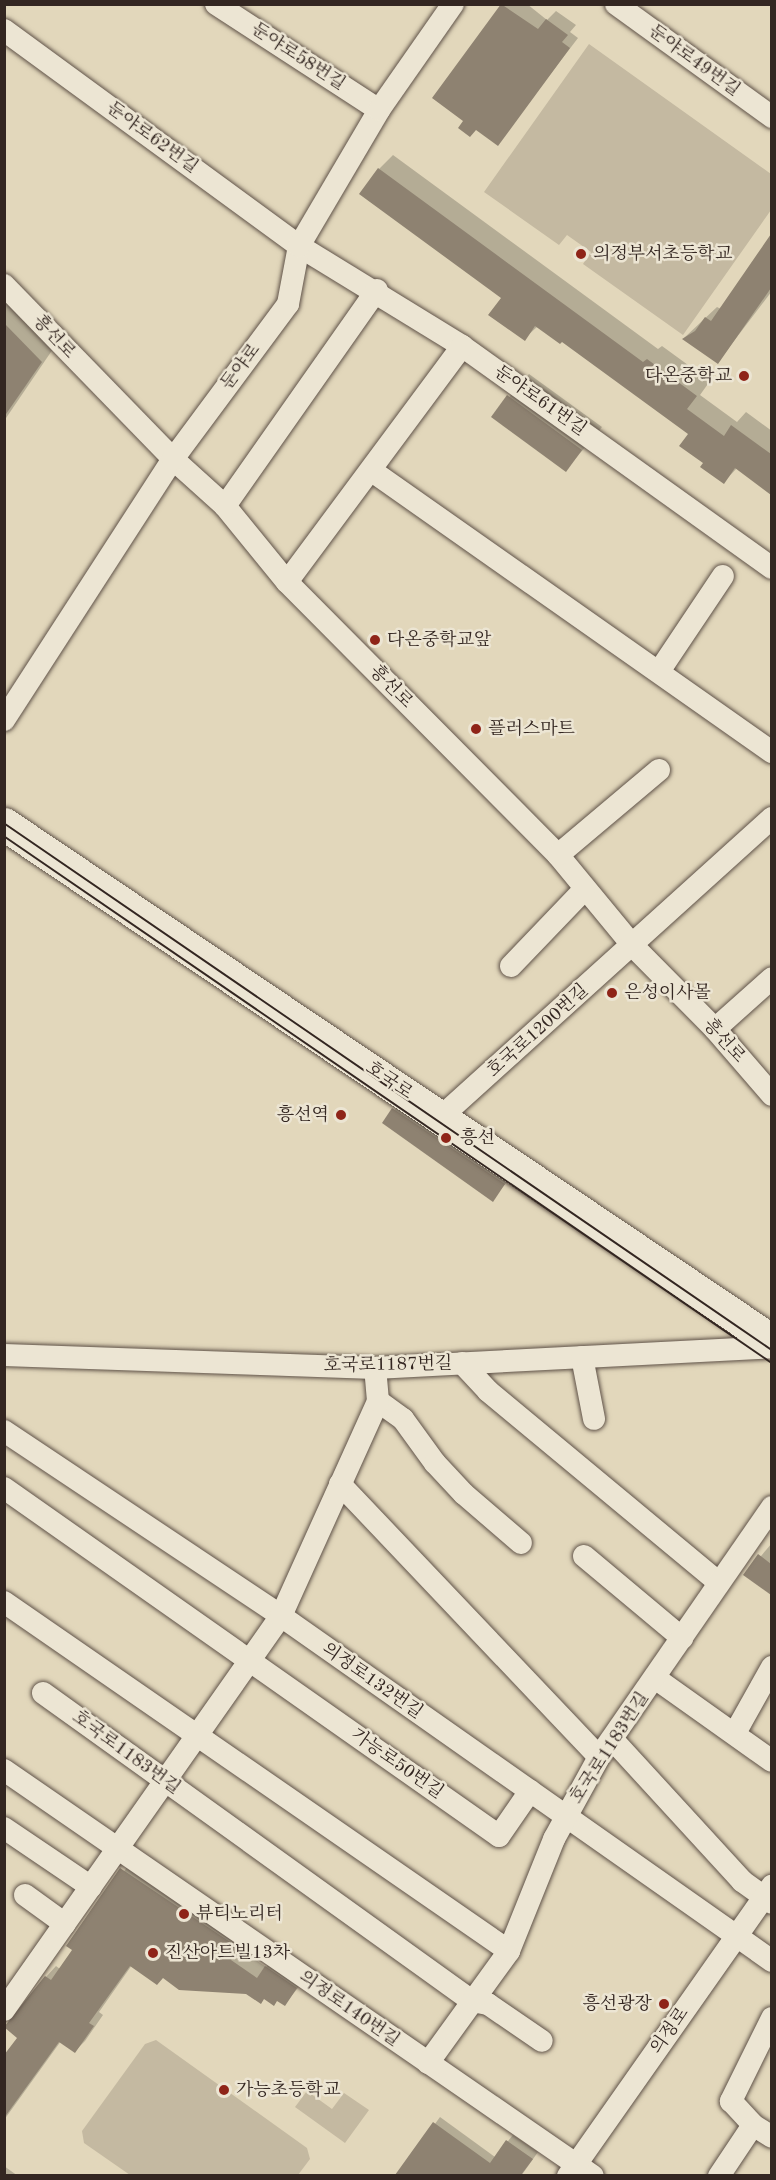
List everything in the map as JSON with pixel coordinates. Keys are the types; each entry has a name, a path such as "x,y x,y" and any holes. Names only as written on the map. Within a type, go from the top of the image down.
{"street":[{"name":"둔야로58번길","path":"216,4 379,110"},
{"name":"둔야로","path":"4,720 173,459 288,304 299,246 379,110 453,4"},
{"name":"둔야로49번길","path":"616,4 771,117"},
{"name":"둔야로62번길","path":"4,30 299,246"},
{"name":"둔야로61번길","path":"299,246 377,290 462,346 771,568"},
{"name":"흥선로","path":"4,285 173,459 225,506 287,582 558,855 584,890 633,946 715,1029 771,1092"},
{"path":"225,506 377,290"},
{"path":"287,582 372,471 462,346"},
{"path":"372,471 660,670 771,752"},
{"path":"660,670 723,576"},
{"path":"558,855 659,770"},
{"name":"호국로1200번길","path":"442,1116 633,946 771,818"},
{"name":"호국로","path":"4,824 442,1116 771,1341"},
{"path":"511,966 584,890"},
{"path":"715,1029 771,978"},
{"name":"호국로1187번길","path":"4,1355 375,1368 771,1347"},
{"path":"582,1357 594,1419"},
{"path":"462,1364 488,1391 719,1583"},
{"path":"7,2001 65,1924 281,1617 378,1401 375,1368"},
{"path":"378,1401 403,1419 456,1486 521,1543"},
{"name":"의정로132번길","path":"4,1431 281,1617 771,1961"},
{"path":"340,1484 742,1881 769,1896"},
{"name":"가능로50번길","path":"4,1488 251,1659 499,1836 530,1791"},
{"name":"호국로1183번길","path":"428,2063 509,1951 565,1816 606,1748 771,1507"},
{"path":"584,1556 682,1638"},
{"path":"4,1602 509,1951"},
{"path":"735,1733 771,1667"},
{"path":"655,1678 735,1733 771,1761"},
{"name":"호국로1183번길","path":"43,1693 472,2001 488,2004 542,2041"},
{"name":"의정로140번길","path":"4,1770 428,2063 579,2172"},
{"path":"4,1828 91,1887"},
{"path":"25,1895 65,1924"},
{"name":"의정로","path":"579,2172 736,1936 769,1896"},
{"path":"718,2175 762,2131 731,2101 771,2018"}],"shaded area":[{"path":"589,44 771,174 771,210 683,335 583,264 591,252 567,235 559,245 484,192"},
{"path":"156,2040 307,2148 310,2159 298,2175 130,2175 84,2143 82,2131 145,2044"},
{"path":"307,2091 332,2109 344,2093 369,2110 345,2143 295,2107"}],"building":[{"path":"501,4 538,29 546,19 568,35 562,42 570,48 498,146 476,130 470,137 458,128 463,121 432,98"},
{"path":"378,168 643,362 647,359 697,396 687,409 724,436 731,425 771,454 771,495 735,468 724,484 700,467 703,463 679,446 688,434 562,342 560,344 535,326 525,341 488,315 501,298 359,194"},
{"path":"771,234 771,288 718,364 682,339 695,331 705,317 711,321"},
{"path":"4,323 42,362 4,417"},
{"path":"507,395 582,450 566,472 491,417"},
{"path":"392,1108 505,1184 493,1202 382,1123"},
{"path":"758,1554 771,1564 771,1595 743,1575"},
{"path":"120,1868 239,1948 231,1960 257,1978 265,1966 297,1988 285,2006 277,2001 274,2006 264,1999 261,2004 246,1994 179,1990 163,1978 157,1985 130,1966 89,2023 94,2026 75,2053 59,2042 4,2118 4,2055 17,2038 4,2027 45,1976 51,1980 72,1950 66,1946"},
{"path":"433,2122 490,2163 506,2140 533,2159 521,2175 395,2175"}],"tram line":[{"path":"4,823 772,1350"},
{"path":"4,836 772,1363"}],"place":[{"name":"의정부서초등학교","path":"581,254"},
{"name":"다온중학교","path":"744,376"},
{"name":"다온중학교앞","path":"375,640"},
{"name":"플러스마트","path":"476,729"},
{"name":"은성이사몰","path":"612,993"},
{"name":"흥선역","path":"341,1115"},
{"name":"흥선","path":"446,1138"},
{"name":"뷰티노리터","path":"184,1914"},
{"name":"진산아트빌13차","path":"153,1953"},
{"name":"흥선광장","path":"664,2004"},
{"name":"가능초등학교","path":"224,2090"}]}
